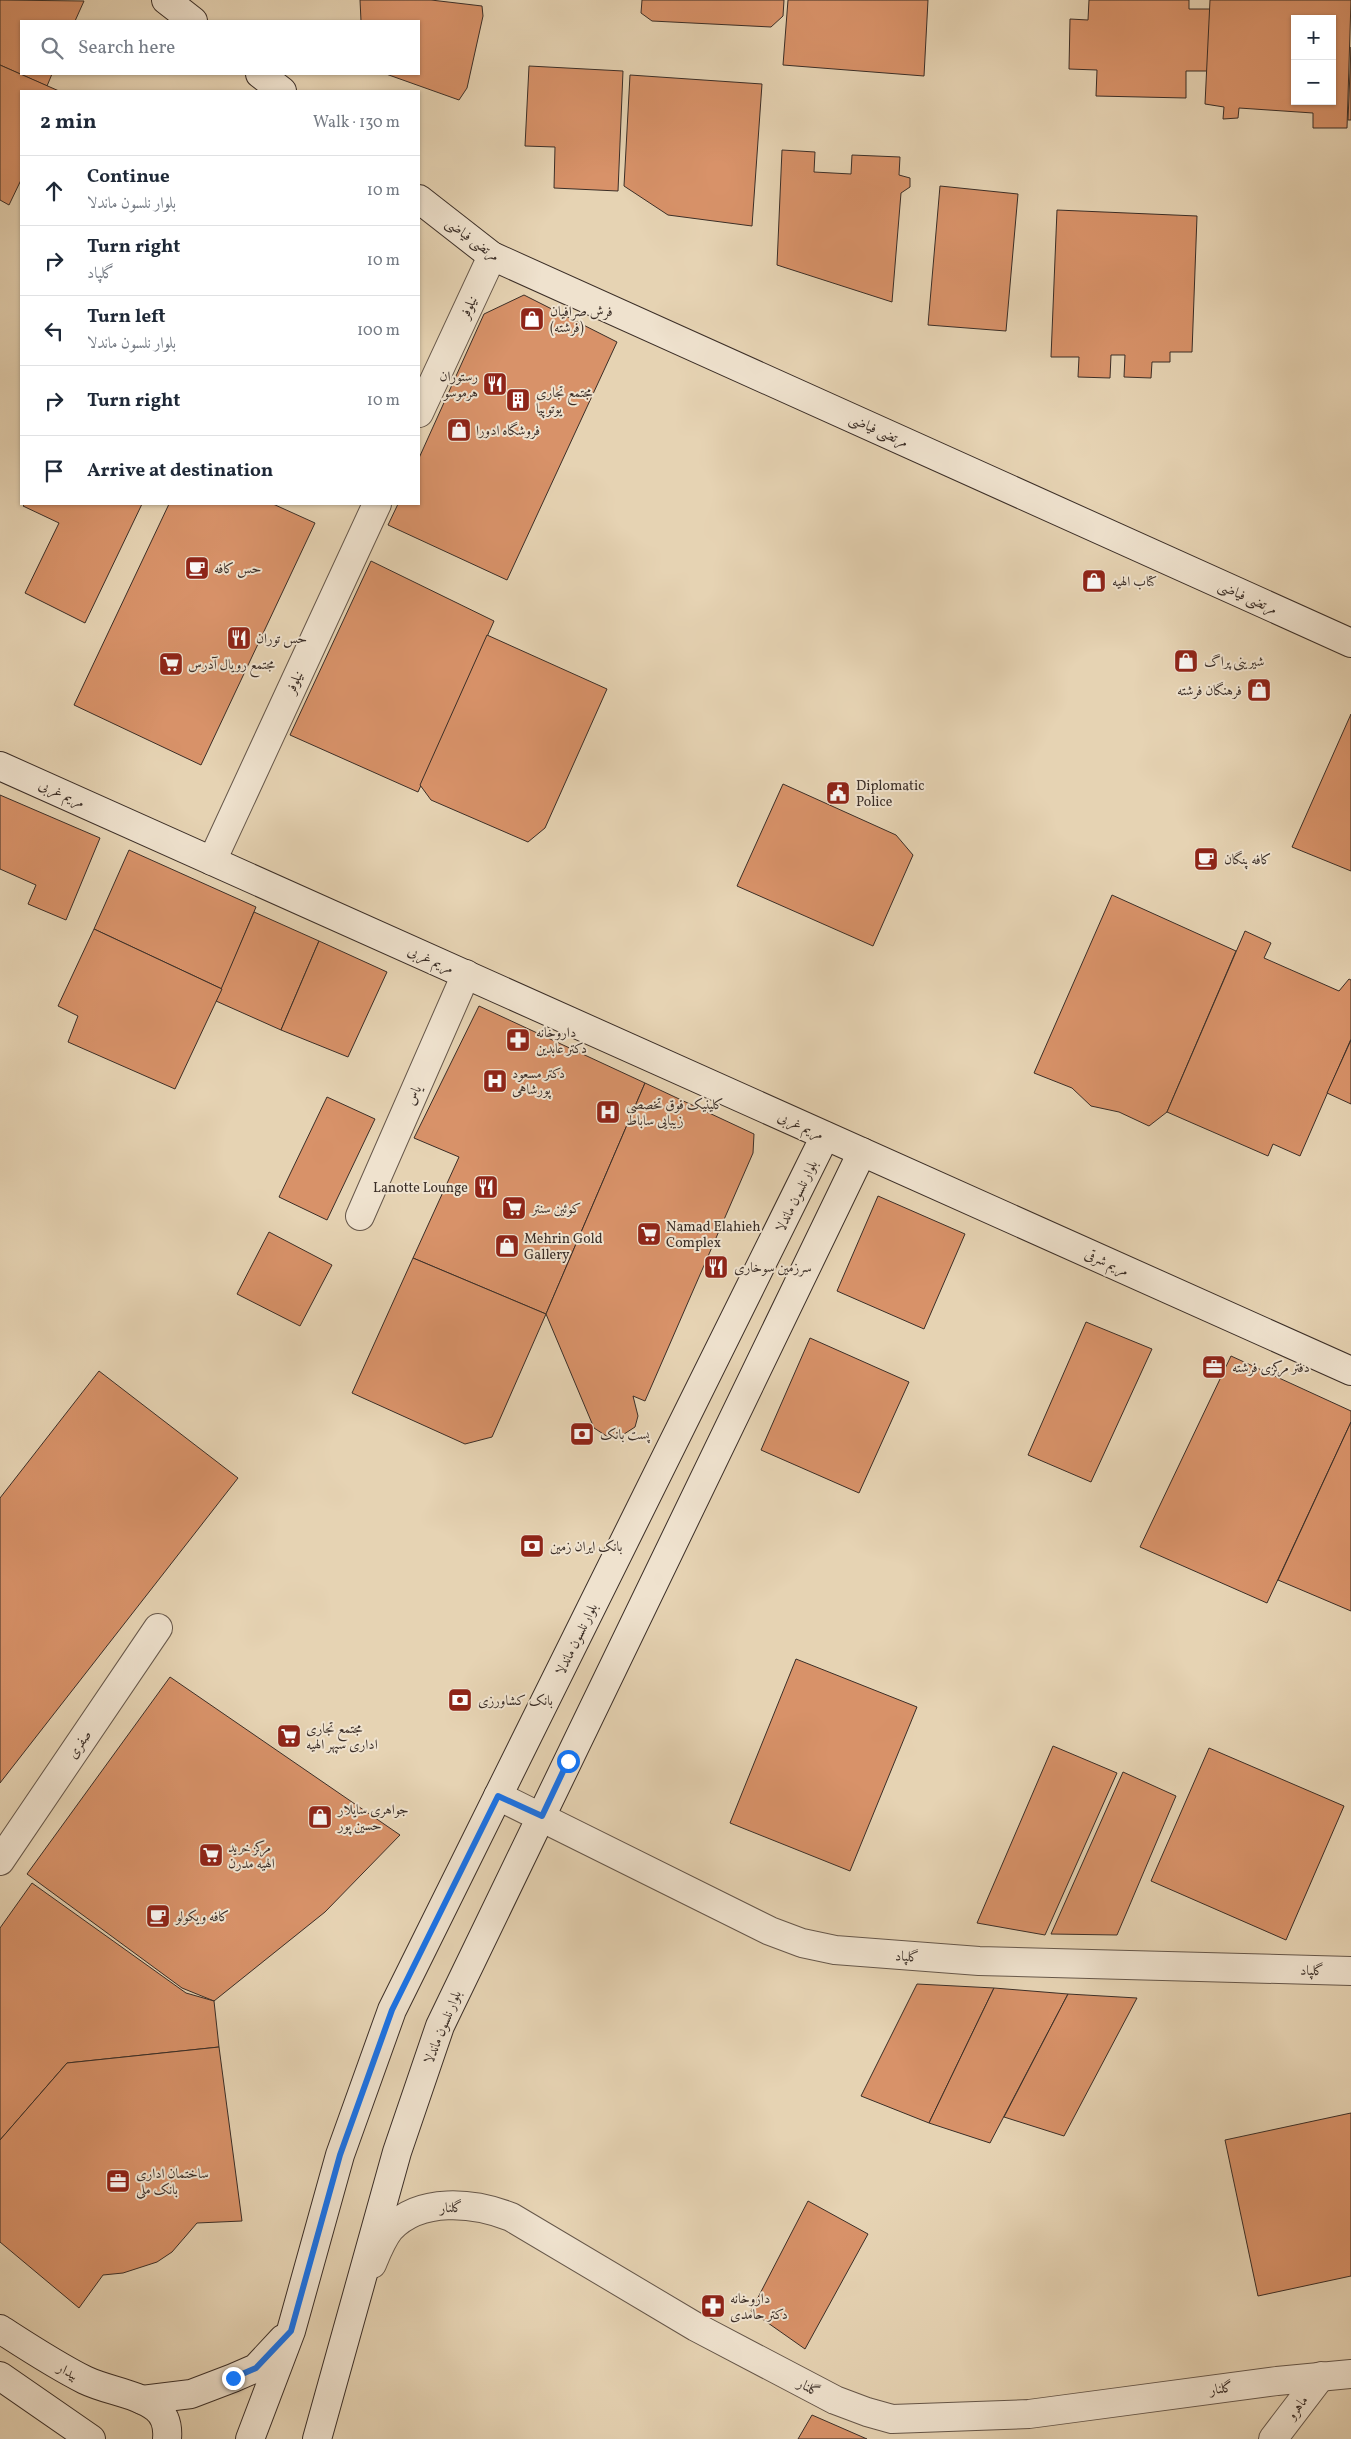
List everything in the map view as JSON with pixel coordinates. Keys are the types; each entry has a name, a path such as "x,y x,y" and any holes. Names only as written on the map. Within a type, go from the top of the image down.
{"street":[{"path":"166,0 192,20"},
{"path":"261,75 281,90"},
{"name":"مرتضی فیاضی","path":"420,199 492,256 1351,643"},
{"name":"نیلوفر","path":"420,411 492,256"},
{"name":"نیلوفر","path":"212,860 377,505"},
{"name":"مریم غربی","path":"0,766 862,1152"},
{"name":"یاس","path":"360,1216 466,974"},
{"name":"بلوار نلسون ماندلا","path":"250,2438 291,2331 340,2155 392,2010 826,1136"},
{"name":"بلوار نلسون ماندلا","path":"317,2439 398,2152 440,2026 862,1152"},
{"name":"مریم شرقی","path":"862,1152 1351,1371"},
{"name":"صفری","path":"0,1861 158,1628"},
{"name":"گلپاد","path":"498,1796 542,1816 770,1931 802,1943 835,1950 979,1961 1351,1972"},
{"name":"گلنار","path":"356,2299 382,2243 390,2230 407,2215 421,2209 443,2206 483,2207 511,2217 696,2326 835,2400 892,2419 1029,2414 1321,2376 1351,2374"},
{"name":"بیدار","path":"0,2329 85,2380 109,2391 142,2400"},
{"path":"142,2400 191,2394 256,2368 291,2331"},
{"path":"0,2376 91,2439"},
{"name":"ماهرو","path":"1272,2439 1321,2376"},
{"path":"142,2400 157,2409 162,2416 168,2428 167,2439"}],"building":[{"path":"0,0 84,1 75,20 20,20 20,74 0,65"},
{"path":"360,0 431,0 482,6 483,16 467,88 459,100 389,75 420,75 420,20 361,20"},
{"path":"642,0 784,0 783,16 771,27 652,21 641,13"},
{"path":"788,0 928,0 924,76 783,65"},
{"path":"1089,0 1189,0 1189,9 1210,9 1208,71 1186,71 1186,98 1096,96 1097,70 1069,69 1070,19 1088,20"},
{"path":"1210,0 1351,0 1347,128 1313,128 1313,113 1239,108 1238,118 1223,119 1224,107 1205,104"},
{"path":"1351,47 1351,120 1348,120"},
{"path":"0,65 57,90 20,90 20,182 9,205 0,200"},
{"path":"529,66 623,71 618,191 554,188 555,147 525,146"},
{"path":"22,75 52,75 47,86"},
{"path":"630,75 762,84 752,226 668,215 624,186"},
{"path":"782,150 815,152 814,172 851,174 852,155 900,157 899,175 910,178 910,187 901,193 892,302 777,265"},
{"path":"940,186 1018,194 1006,331 928,325"},
{"path":"1057,210 1197,216 1192,352 1170,352 1170,362 1152,362 1151,378 1124,377 1125,355 1111,355 1110,378 1078,377 1079,357 1051,357"},
{"name":"مجتمع تجاری یوتوپیا","path":"524,295 617,342 507,580 388,525 398,505 420,505 420,456 484,314"},
{"path":"142,505 85,623 25,593 59,523 23,506"},
{"name":"مجتمع رویال آدرس","path":"169,505 275,505 315,523 201,765 74,705"},
{"path":"371,561 494,621 418,792 290,735"},
{"path":"487,635 607,689 545,828 528,842 431,800 420,785"},
{"path":"1351,714 1351,871 1292,847"},
{"path":"783,784 896,835 913,855 873,946 737,886"},
{"path":"0,795 100,838 66,920 28,904 36,885 0,869"},
{"path":"129,850 256,907 222,989 94,929"},
{"path":"1112,895 1236,951 1167,1112 1149,1126 1119,1112 1091,1106 1072,1088 1034,1073"},
{"path":"254,912 319,941 281,1030 216,1001"},
{"path":"94,929 222,989 175,1089 68,1042 78,1016 58,1006"},
{"path":"1245,931 1271,943 1264,958 1339,991 1349,979 1351,980 1351,1039 1300,1156 1273,1144 1268,1156 1167,1112"},
{"path":"319,941 387,972 348,1057 281,1030"},
{"name":"کوئین سنتر","path":"479,1006 645,1083 546,1314 413,1258 459,1157 414,1138"},
{"path":"1351,1040 1351,1104 1327,1093"},
{"name":"Namad Elahieh Complex","path":"645,1083 754,1134 753,1153 645,1401 633,1396 638,1416 635,1427 621,1436 608,1437 594,1428 546,1314"},
{"path":"327,1097 375,1119 327,1220 279,1197"},
{"path":"878,1196 965,1234 924,1329 837,1291"},
{"path":"269,1232 332,1265 300,1326 237,1294"},
{"path":"413,1258 546,1314 492,1437 465,1444 352,1393"},
{"path":"1086,1322 1152,1349 1091,1482 1028,1455"},
{"path":"810,1338 909,1382 859,1493 761,1450"},
{"path":"1231,1356 1351,1411 1351,1422 1267,1603 1140,1547"},
{"path":"99,1371 238,1478 0,1783 0,1498"},
{"path":"1351,1422 1351,1611 1278,1580"},
{"path":"796,1659 917,1707 850,1871 730,1823"},
{"name":"مرکز خرید الهیه مدرن","path":"170,1677 400,1835 325,1912 214,2001 182,1988 27,1874"},
{"path":"1053,1746 1117,1773 1045,1935 977,1923"},
{"path":"1209,1748 1344,1806 1286,1940 1151,1881"},
{"path":"1123,1772 1176,1796 1117,1935 1051,1934"},
{"path":"32,1883 186,1993 214,2001 219,2047 67,2063 0,2140 0,1928"},
{"path":"917,1984 994,1988 929,2123 861,2096"},
{"path":"994,1988 1068,1994 990,2143 929,2123"},
{"path":"1068,1994 1137,1998 1064,2136 1004,2117"},
{"name":"ساختمان اداری بانک ملی","path":"219,2047 242,2221 197,2223 172,2252 157,2262 123,2273 103,2275 79,2308 0,2242 0,2140 67,2063"},
{"path":"1351,2113 1351,2276 1258,2296 1225,2140"},
{"path":"808,2201 868,2234 805,2349 751,2311"},
{"path":"812,2415 867,2439 798,2439"}],"place":[{"name":"فرش صرافیان (فرشته)","path":"532,319"},
{"name":"رستوران هرموسو","path":"495,384"},
{"name":"مجتمع تجاری یوتوپیا","path":"518,400"},
{"name":"فروشگاه ادورا","path":"459,430"},
{"name":"حس کافه","path":"197,568"},
{"name":"کتاب الهیه","path":"1094,581"},
{"name":"حس توران","path":"239,638"},
{"name":"شیرینی پراگ","path":"1186,661"},
{"name":"مجتمع رویال آدرس","path":"171,664"},
{"name":"فرهنگان فرشته","path":"1259,690"},
{"name":"Diplomatic Police","path":"838,793"},
{"name":"کافه پنگان","path":"1206,859"},
{"name":"داروخانه دکتر عابدین","path":"518,1040"},
{"name":"دکتر مسعود پورشاهی","path":"495,1081"},
{"name":"کلینیک فوق تخصصی زیبایی ساباط","path":"608,1112"},
{"name":"Lanotte Lounge","path":"486,1187"},
{"name":"کوئین سنتر","path":"514,1208"},
{"name":"Namad Elahieh Complex","path":"649,1234"},
{"name":"Mehrin Gold Gallery","path":"507,1246"},
{"name":"سرزمین سوخاری","path":"716,1267"},
{"name":"دفتر مرکزی فرشته","path":"1214,1367"},
{"name":"پست بانک","path":"582,1434"},
{"name":"بانک ایران زمین","path":"532,1546"},
{"name":"بانک کشاورزی","path":"460,1700"},
{"name":"مجتمع تجاری اداری سپهر الهیه","path":"289,1736"},
{"name":"جواهری سایلار حسین پور","path":"320,1817"},
{"name":"مرکز خرید الهیه مدرن","path":"211,1855"},
{"name":"کافه ویکولو","path":"158,1916"},
{"name":"ساختمان اداری بانک ملی","path":"118,2181"},
{"name":"داروخانه دکتر حامدی","path":"713,2306"}],"route":[{"path":"233,2378 256,2368 291,2331 340,2155 392,2010 498,1796 542,1816 568,1761"}]}
